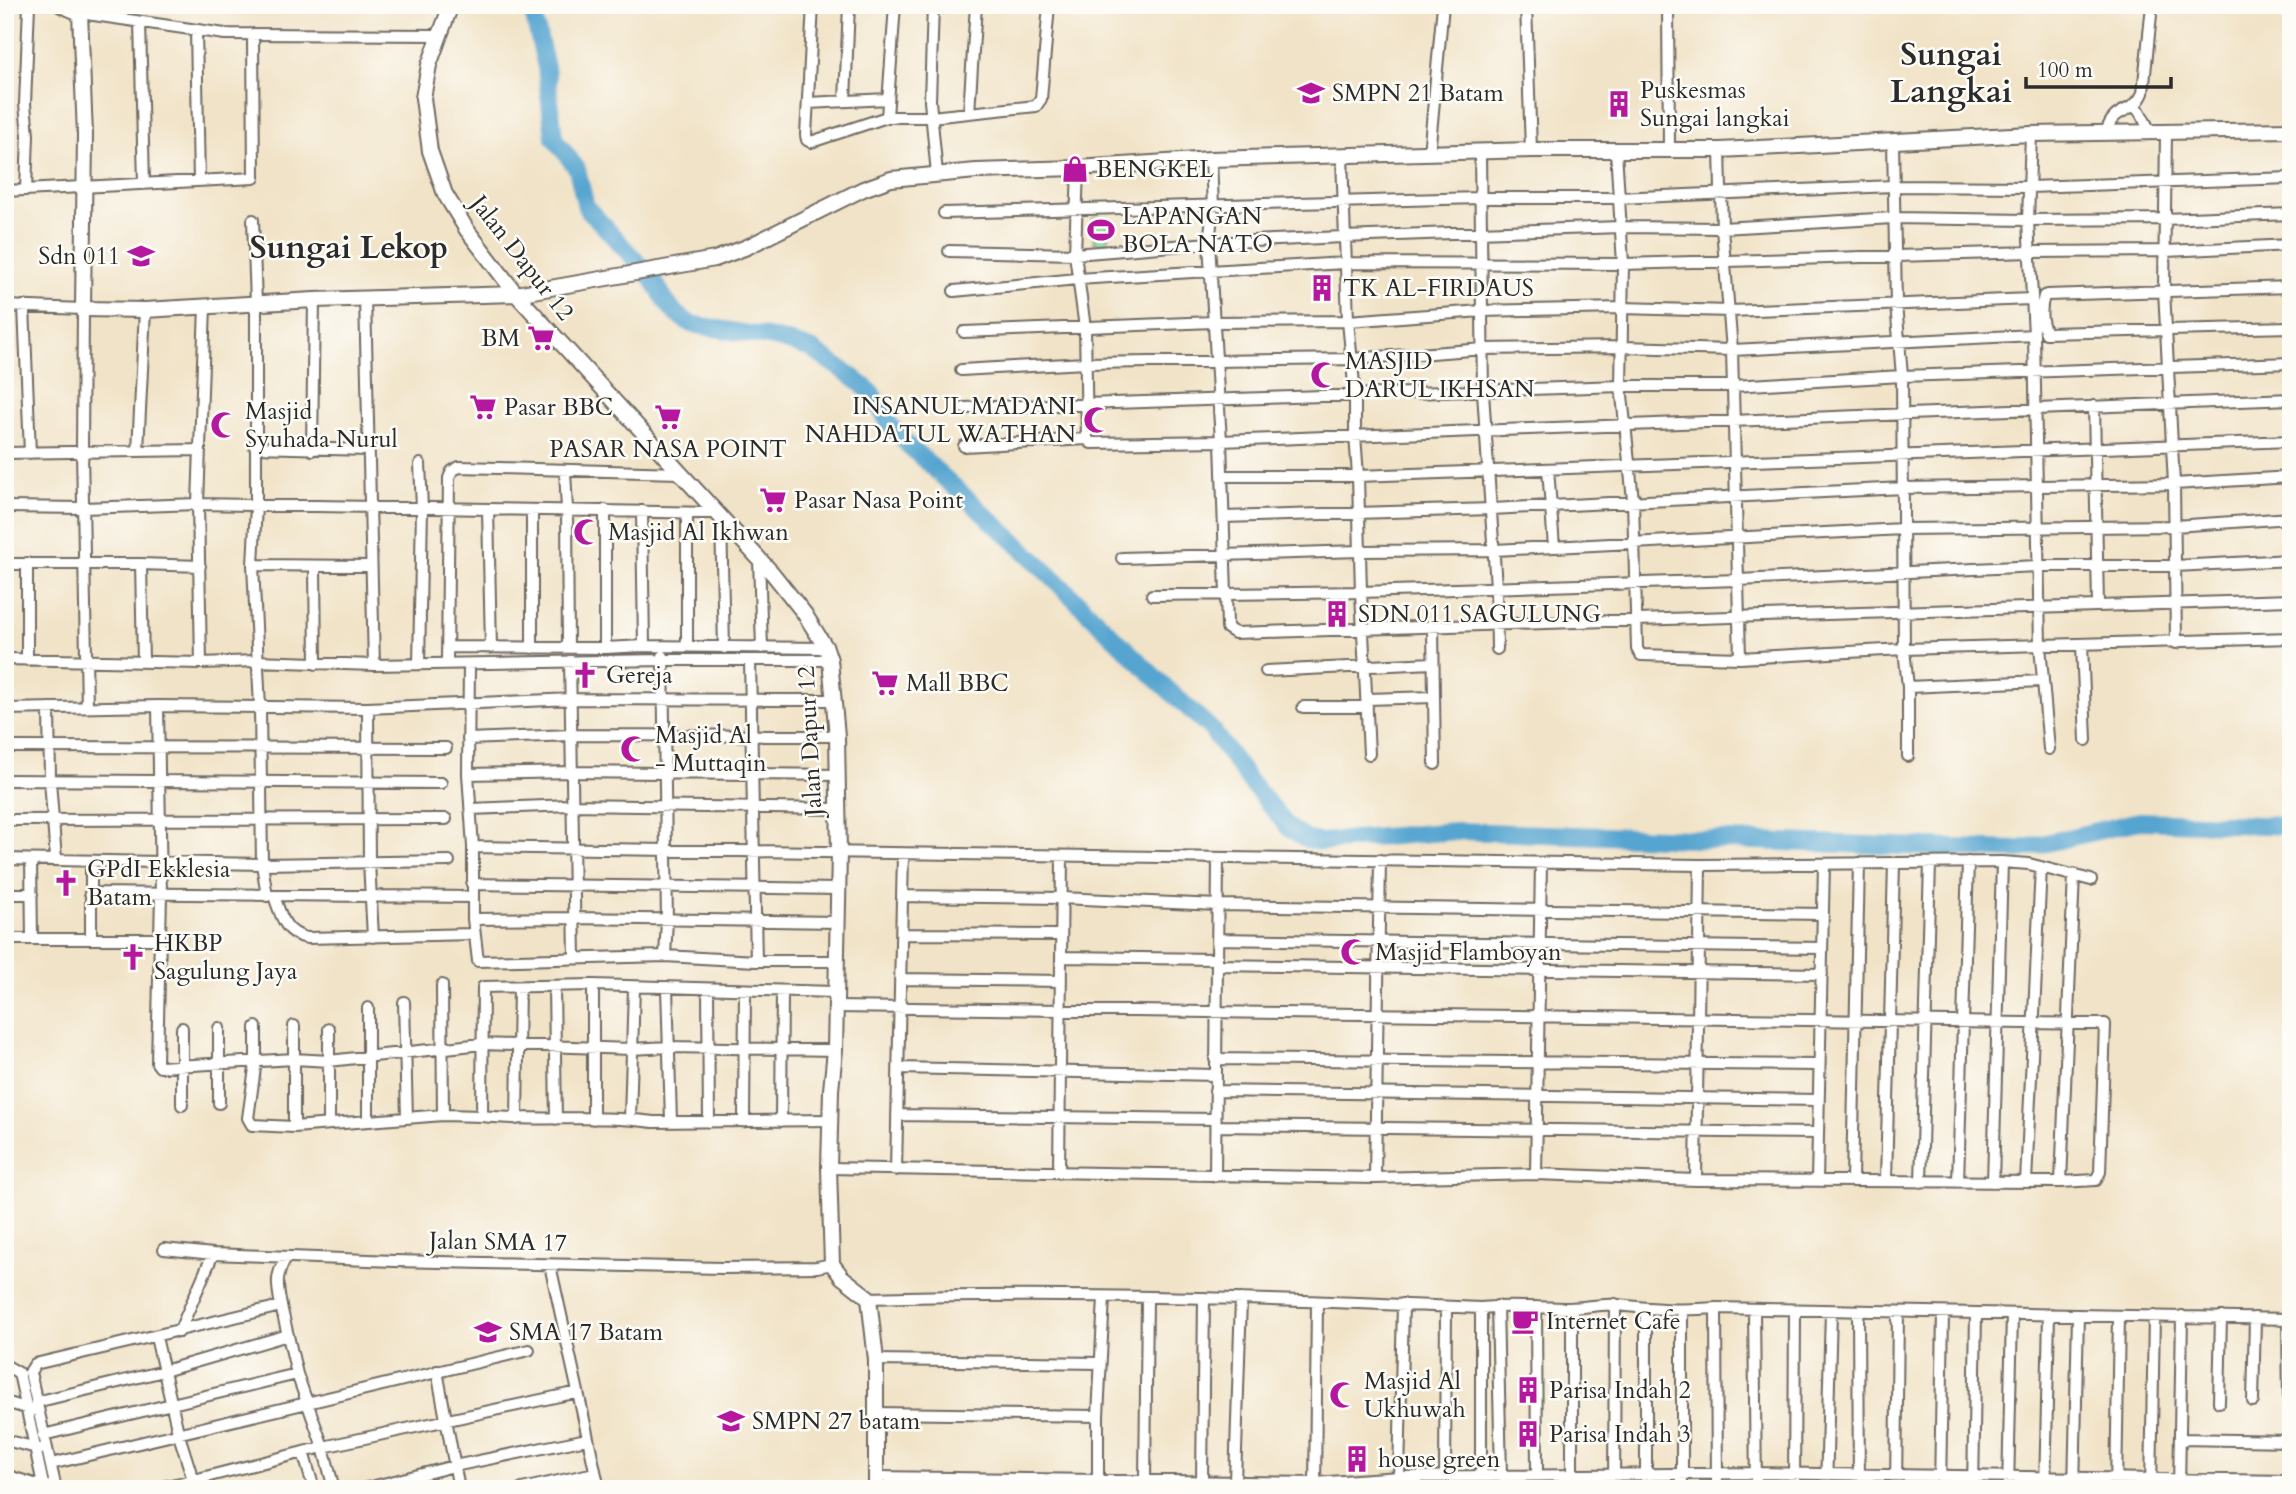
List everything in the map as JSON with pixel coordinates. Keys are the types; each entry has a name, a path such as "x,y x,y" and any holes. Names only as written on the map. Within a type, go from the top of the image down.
{"street":[{"path":"26,190 28,135 25,104 29,5"},
{"path":"61,5 80,13 225,34 440,35"},
{"name":"Jalan Dapur 12","path":"451,5 423,90 432,158 445,194 467,230 516,294 759,559 804,613 828,654 837,736 839,853 835,1050 829,1168 832,1264"},
{"path":"813,5 806,135 811,142 887,117 931,117 1032,107 1040,103 1049,5"},
{"path":"845,101 849,5"},
{"path":"887,117 895,5"},
{"path":"933,5 931,117 937,174"},
{"path":"969,113 976,5"},
{"path":"1429,154 1443,5"},
{"path":"1526,5 1531,150"},
{"path":"1668,5 1669,149"},
{"path":"2106,133 2113,115 2134,106 2143,93 2152,5"},
{"path":"80,13 85,187 82,451 87,707"},
{"path":"140,23 144,184"},
{"path":"195,30 199,181"},
{"path":"5,191 254,178 253,34"},
{"path":"808,103 888,99"},
{"path":"2134,106 2159,133 2164,183 2164,290 2174,484 2176,643"},
{"path":"5,306 145,310 314,300 516,294 696,264 747,247 863,189 891,179 937,174 1211,159 1531,150 1720,150 2031,134 2291,130"},
{"path":"2031,134 2028,220 2034,335 2040,646 2049,749"},
{"path":"1893,141 1896,304 1902,376 1903,610 1908,687 1908,756"},
{"path":"1616,150 1623,264 1621,386 1633,500 1637,649 1641,655 1740,658 1904,649 2291,638"},
{"path":"1720,150 1721,228 1732,349 1740,658"},
{"path":"1480,153 1483,391 1492,509 1497,649"},
{"path":"1342,157 1344,263 1355,395 1354,435 1359,476 1361,592 1369,754"},
{"path":"1211,159 1213,207 1209,243 1221,441 1227,628 1234,633 1739,618 1903,610 2291,600"},
{"path":"1077,167 1075,254 1084,328 1087,439 1091,443 1221,441 2291,399"},
{"path":"944,213 1479,198 1618,198 1893,186 2029,187 2291,178"},
{"path":"949,251 1075,254 1209,243 1343,237 1620,227 1721,228 1893,218 2164,219 2291,214"},
{"path":"253,220 256,303 256,505 253,565 260,708 262,864 270,896 285,926 300,937 474,934"},
{"path":"954,291 1077,279 1344,263 1623,264 2031,252 2166,251 2291,245"},
{"path":"2291,287 2047,295 2044,296 2041,308 2042,324 2046,333 2291,327"},
{"path":"365,298 374,664"},
{"path":"964,332 1213,322 1348,321 1481,312 1622,308 1730,311 2031,299"},
{"path":"312,450 314,300"},
{"path":"24,306 30,453"},
{"path":"201,663 198,504 205,306"},
{"path":"138,450 145,310"},
{"path":"961,370 1085,363 1352,359 1484,349 1732,349 2034,335"},
{"path":"964,408 1621,386 1733,386 1902,376 2291,363"},
{"path":"2094,407 2098,605"},
{"path":"964,446 1087,439"},
{"path":"1222,476 1359,476 2291,442"},
{"path":"255,447 368,450"},
{"path":"5,453 199,450"},
{"path":"419,664 422,508 420,464"},
{"path":"447,663 449,478 456,469 679,473"},
{"path":"1548,469 1554,547"},
{"path":"565,471 568,647"},
{"path":"1224,517 1492,509 1903,488 2174,484 2291,477"},
{"path":"5,507 83,508 198,504 567,509 719,516 724,648"},
{"path":"488,509 491,648"},
{"path":"532,510 532,648"},
{"path":"605,510 606,648"},
{"path":"642,511 644,646"},
{"path":"687,513 687,646"},
{"path":"1122,558 1494,550 1903,529 2174,526 2291,519"},
{"path":"759,559 762,648"},
{"path":"1152,595 1361,592 1738,580 1903,570 2175,566 2291,560"},
{"path":"27,563 27,660"},
{"path":"5,564 200,566"},
{"path":"141,564 144,662"},
{"path":"253,565 370,566"},
{"path":"315,567 316,664"},
{"path":"1433,628 1435,764"},
{"path":"2082,645 2086,740"},
{"path":"662,646 667,920 665,956"},
{"path":"448,648 687,646 762,648 828,654"},
{"path":"5,659 419,664 750,661 828,654"},
{"path":"570,661 575,958"},
{"path":"750,661 756,961"},
{"path":"469,663 468,774 473,919 478,961 665,956 756,961 837,961"},
{"path":"1266,671 1433,663"},
{"path":"1908,687 2043,681"},
{"path":"1303,707 1434,696"},
{"path":"5,709 158,706 368,708 571,699 834,700"},
{"path":"158,706 161,895 157,1063 160,1067 294,1059 329,1061 482,1044 631,1049 669,1047 835,1050"},
{"path":"50,708 50,780 56,860"},
{"path":"368,708 369,862 373,937"},
{"path":"468,738 571,735 837,736"},
{"path":"5,747 446,748"},
{"path":"468,774 572,772 838,775"},
{"path":"5,780 441,783"},
{"path":"471,809 571,805 837,809"},
{"path":"5,820 446,819"},
{"path":"472,847 1700,865 2002,862 2040,867 2091,880"},
{"path":"896,1170 903,854"},
{"path":"1059,1173 1062,856"},
{"path":"5,859 262,864 449,861"},
{"path":"1214,1176 1218,859"},
{"path":"31,860 32,939"},
{"path":"1375,1178 1380,860"},
{"path":"90,861 91,939"},
{"path":"1958,1182 1968,862"},
{"path":"1993,1182 2002,862"},
{"path":"1536,1174 1541,863"},
{"path":"1852,1180 1859,863"},
{"path":"1886,1181 1894,863"},
{"path":"1921,1182 1930,863"},
{"path":"1817,1180 1824,864"},
{"path":"1696,1180 1700,865"},
{"path":"2026,1182 2040,867"},
{"path":"2062,1182 2074,874"},
{"path":"472,884 838,889"},
{"path":"90,893 472,897"},
{"path":"5,894 32,894"},
{"path":"902,896 1061,898 1218,905 1823,914"},
{"path":"473,919 838,922"},
{"path":"902,934 1061,935"},
{"path":"5,939 159,939"},
{"path":"1217,939 1822,948"},
{"path":"1061,957 1379,967 1822,974"},
{"path":"901,979 1061,981"},
{"path":"442,985 443,1115"},
{"path":"593,985 593,1119"},
{"path":"482,1116 483,987 593,985 782,991 900,1008 2105,1024 2098,1178 2062,1182 1696,1180 1536,1174 1375,1178 829,1168"},
{"path":"517,1119 519,987"},
{"path":"554,987 556,1119"},
{"path":"630,1119 634,987"},
{"path":"667,987 671,1121"},
{"path":"708,989 709,1122"},
{"path":"744,1122 745,990"},
{"path":"781,1121 782,991"},
{"path":"404,1002 407,1118"},
{"path":"368,1120 369,1008"},
{"path":"294,1026 294,1128"},
{"path":"256,1027 256,1061 248,1118 252,1125 294,1128 443,1115 709,1122 831,1120"},
{"path":"181,1028 182,1105"},
{"path":"219,1028 219,1103"},
{"path":"329,1028 329,1124"},
{"path":"1215,1059 1818,1065"},
{"path":"899,1068 1216,1075"},
{"path":"1215,1091 1818,1100"},
{"path":"897,1115 1376,1127 1818,1133"},
{"name":"Jalan SMA 17","path":"164,1250 286,1257 550,1265 722,1268 817,1267 832,1264"},
{"path":"179,1332 213,1254"},
{"path":"286,1257 278,1271 281,1306 297,1374 323,1447 334,1489"},
{"path":"832,1264 842,1277 869,1298 970,1295 1204,1298 1481,1308 1572,1308 1615,1304 1682,1311 1716,1308 2289,1319 2288,1403"},
{"path":"550,1265 599,1489"},
{"path":"1098,1485 1098,1416 1104,1297"},
{"path":"869,1298 876,1360 876,1483 1098,1485 1202,1480 1315,1486 1404,1477 1756,1473 1896,1476 1940,1483 2286,1484"},
{"path":"1146,1481 1147,1298"},
{"path":"1202,1480 1204,1298"},
{"path":"1235,1481 1241,1299"},
{"path":"1315,1486 1317,1303"},
{"path":"1403,1304 1404,1477 1409,1489"},
{"path":"1614,1489 1615,1304"},
{"path":"50,1488 33,1407 30,1373 35,1364 281,1306"},
{"path":"1497,1306 1502,1475"},
{"path":"1446,1307 1446,1477"},
{"path":"1536,1307 1537,1475"},
{"path":"1481,1308 1481,1476"},
{"path":"1572,1308 1572,1475"},
{"path":"1716,1308 1717,1489"},
{"path":"1646,1309 1646,1489"},
{"path":"1754,1310 1756,1489"},
{"path":"1682,1311 1682,1489"},
{"path":"1794,1489 1795,1311"},
{"path":"1826,1489 1831,1311"},
{"path":"1858,1312 1859,1489"},
{"path":"1896,1489 1898,1312"},
{"path":"1940,1483 1943,1313"},
{"path":"1973,1483 1976,1314"},
{"path":"2009,1483 2012,1314"},
{"path":"2045,1483 2049,1315"},
{"path":"2075,1484 2078,1315"},
{"path":"2116,1484 2119,1316"},
{"path":"2151,1484 2154,1316"},
{"path":"2179,1484 2182,1316"},
{"path":"2219,1402 2221,1317"},
{"path":"2253,1401 2255,1318"},
{"path":"5,1402 33,1407 288,1335"},
{"path":"156,1337 178,1433 195,1485"},
{"path":"51,1464 529,1350"},
{"path":"876,1360 1100,1363"},
{"path":"5,1365 19,1373 43,1434 41,1449 51,1464 50,1488"},
{"path":"437,1371 459,1489"},
{"path":"43,1434 297,1374"},
{"path":"152,1489 195,1485 323,1447 578,1392"},
{"path":"875,1413 1098,1416"},
{"path":"363,1489 454,1466 587,1439"},
{"path":"2180,1439 2291,1441"},
{"path":"5,1440 41,1449"},
{"path":"303,1452 313,1489"},
{"path":"522,1489 595,1473"},
{"path":"5,1475 50,1488"},
{"path":"1517,1475 1517,1489"}],"green space":[{"name":"LAPANGAN BOLA NATO","path":"1108,217 1108,243 1094,243 1093,218"}],"waterway":[{"path":"531,5 546,67 554,138 577,169 586,207 652,278 677,315 691,324 778,339 811,349 871,392 890,425 909,446 1027,553 1211,729 1250,782 1289,828 1306,839 1320,842 1456,831 2017,850 2139,821 2291,826"}],"place":[{"name":"SMPN 21 Batam","path":"1311,93"},
{"name":"Puskesmas Sungai langkai","path":"1619,104"},
{"name":"BENGKEL","path":"1075,169"},
{"name":"LAPANGAN BOLA NATO","path":"1101,230"},
{"name":"Sdn 011","path":"141,256"},
{"name":"TK AL-FIRDAUS","path":"1322,288"},
{"name":"BM","path":"541,338"},
{"name":"MASJID DARUL IKHSAN","path":"1324,375"},
{"name":"Pasar BBC","path":"483,407"},
{"name":"PASAR NASA POINT","path":"668,417"},
{"name":"INSANUL MADANI NAHDATUL WATHAN","path":"1097,420"},
{"name":"Masjid Syuhada Nurul","path":"224,425"},
{"name":"Pasar Nasa Point","path":"773,500"},
{"name":"Masjid Al Ikhwan","path":"587,532"},
{"name":"SDN 011 SAGULUNG","path":"1337,614"},
{"name":"Gereja","path":"585,675"},
{"name":"Mall BBC","path":"885,683"},
{"name":"Masjid Al - Muttaqin","path":"634,749"},
{"name":"GPdI Ekklesia Batam","path":"66,883"},
{"name":"Masjid Flamboyan","path":"1354,952"},
{"name":"HKBP Sagulung Jaya","path":"133,957"},
{"name":"Internet Cafe","path":"1525,1321"},
{"name":"SMA 17 Batam","path":"488,1332"},
{"name":"Parisa Indah 2","path":"1528,1390"},
{"name":"Masjid Al Ukhuwah","path":"1343,1395"},
{"name":"SMPN 27 batam","path":"731,1421"},
{"name":"Parisa Indah 3","path":"1528,1434"},
{"name":"house green","path":"1357,1459"}],"district":[{"name":"Sungai Langkai","path":"1951,74"},
{"name":"Sungai Lekop","path":"349,248"}]}
